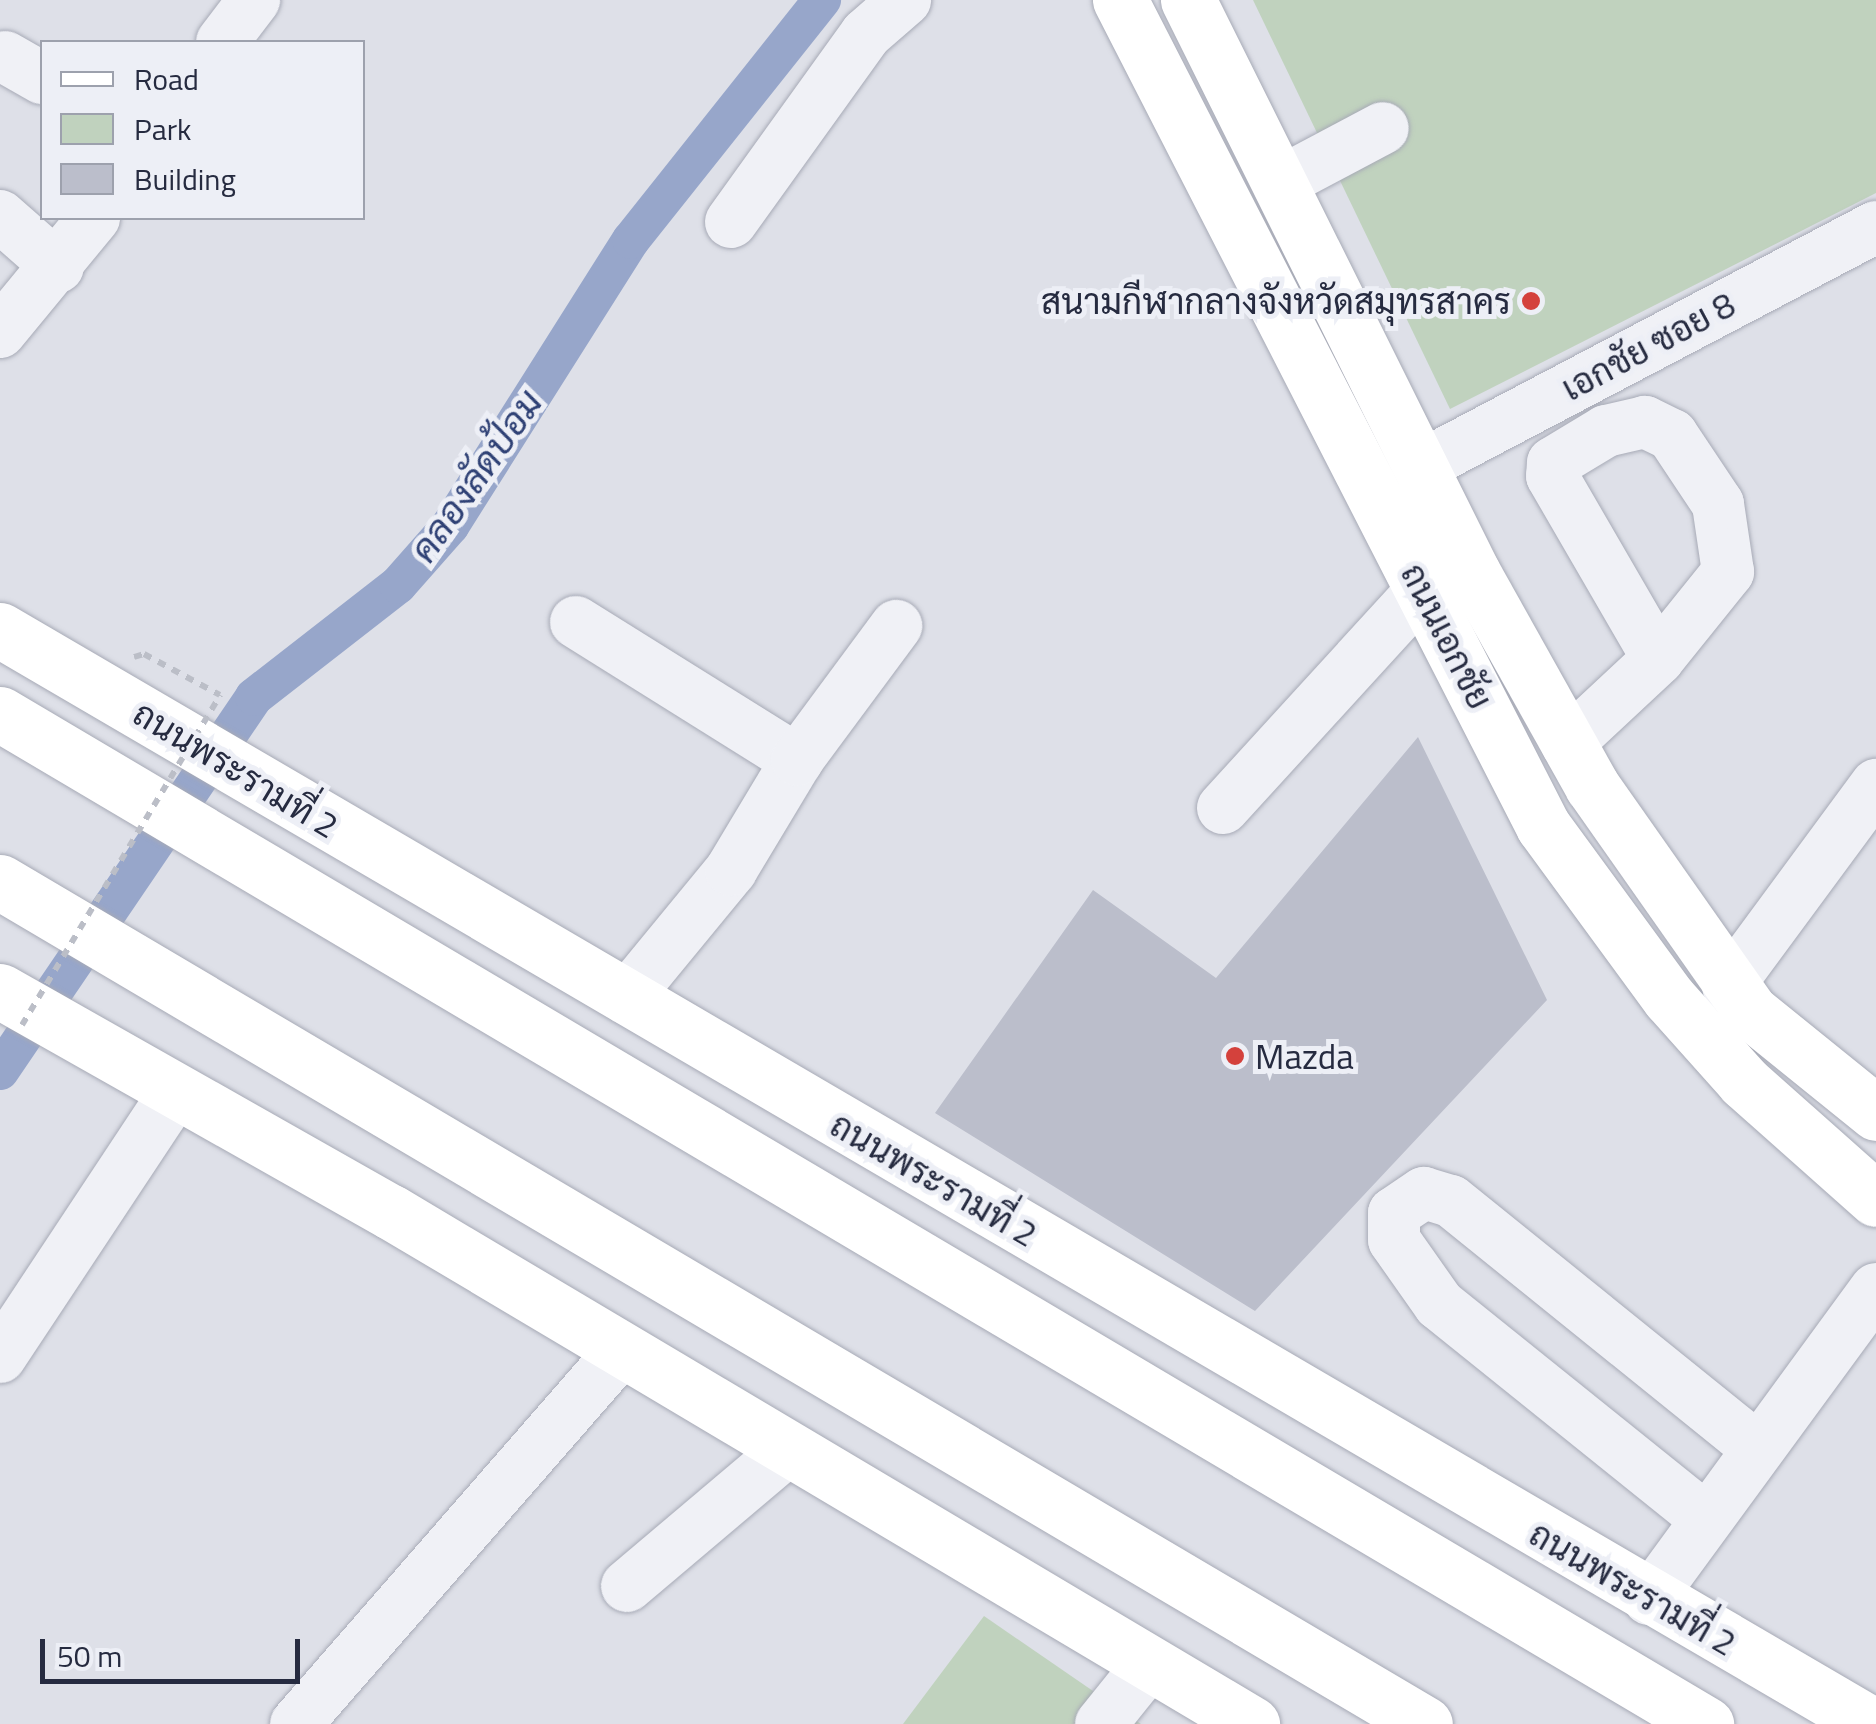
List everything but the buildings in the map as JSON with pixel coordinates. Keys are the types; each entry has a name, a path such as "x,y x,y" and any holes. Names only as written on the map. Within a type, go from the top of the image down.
{"main road":[{"name":"ถนนเอกชัย","path":"1120,0 1544,826 1605,915 1744,1082 1876,1200"},
{"name":"ถนนเอกชัย","path":"1188,0 1421,466 1567,744 1728,986 1784,1045 1876,1113"},
{"path":"1374,493 1421,466"},
{"name":"ถนนพระรามที่ 2","path":"0,630 1649,1598 1871,1724"},
{"name":"ถนนพระรามที่ 2","path":"0,711 204,836 1706,1724"},
{"path":"22,895 1425,1724"},
{"path":"11,1008 96,1046 176,1091 1252,1724"}],"street":[{"path":"224,40 254,0"},
{"path":"732,222 866,34 905,0"},
{"path":"1281,182 1383,128"},
{"path":"0,216 58,267"},
{"path":"0,332 58,267 93,220"},
{"name":"เอกชัย ซอย 8","path":"1421,466 1876,227"},
{"path":"1223,808 1423,589"},
{"path":"576,622 797,760"},
{"path":"626,998 732,870 797,760 896,626"},
{"path":"1567,744 1658,660"},
{"path":"1728,986 1876,786"},
{"path":"0,1357 176,1091"},
{"path":"1705,1518 1439,1304 1394,1240 1394,1213 1424,1193 1451,1201 1755,1446"},
{"path":"1649,1598 1755,1446 1876,1289"},
{"path":"296,1724 621,1352"},
{"path":"627,1586 789,1449"},
{"path":"1102,1724 1150,1664"}],"path":[{"path":"11,1008 220,694"}],"green space":[{"name":"สนามกีฬากลางจังหวัดสมุทรสาคร","path":"1253,0 1876,0 1876,193 1450,409"},
{"path":"984,1616 1141,1724 903,1724"}],"waterway":[{"name":"คลองลัดป้อม","path":"0,1071 254,697 398,585 450,526 631,240 822,0"}],"place":[{"name":"สนามกีฬากลางจังหวัดสมุทรสาคร","path":"1531,301"},
{"name":"Mazda","path":"1235,1056"}]}
